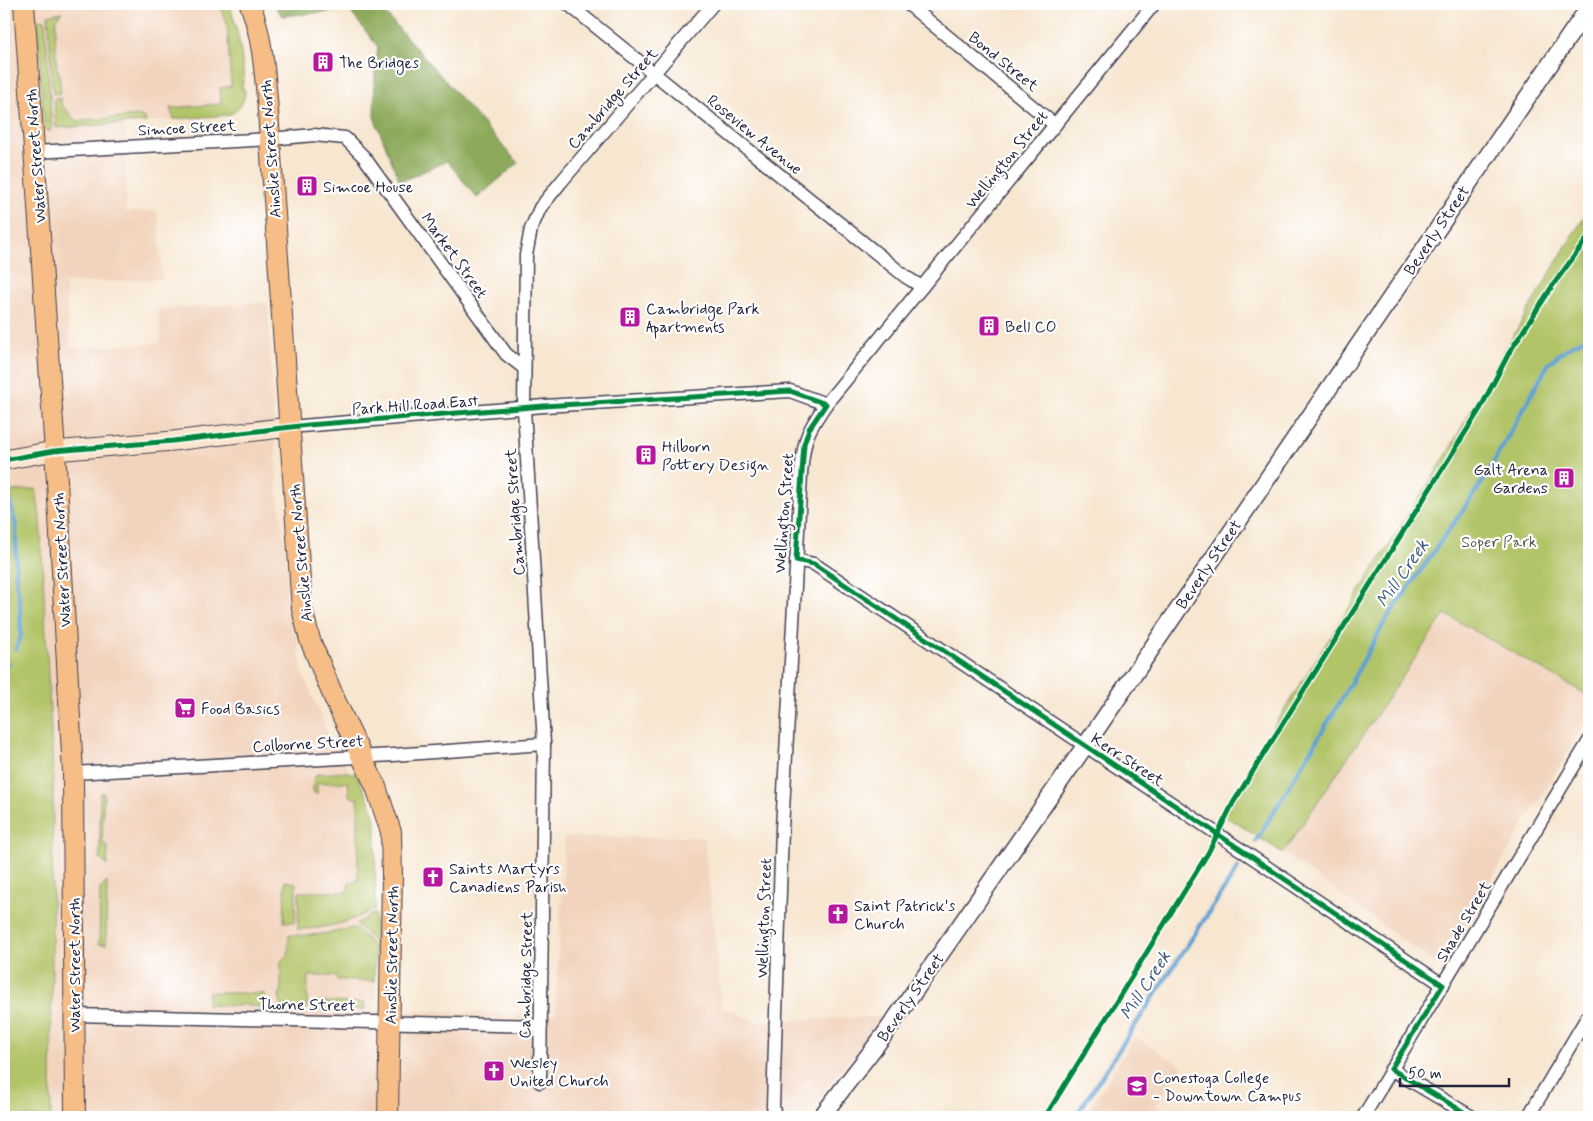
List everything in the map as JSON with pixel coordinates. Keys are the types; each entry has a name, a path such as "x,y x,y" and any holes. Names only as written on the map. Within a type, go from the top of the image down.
{"main road":[{"name":"Water Street North","path":"24,4 54,451 73,773 75,1117"},
{"name":"Ainslie Street North","path":"250,4 263,58 270,139 302,609 310,640 335,700 376,787 390,832 392,875 388,1117"},
{"name":"Park Hill Road East","path":"4,460 54,451 173,441 289,427"}],"street":[{"name":"Roseview Avenue","path":"568,4 922,288"},
{"name":"Cambridge Street","path":"540,1082 544,744 524,409 526,255 530,229 540,208 713,4"},
{"name":"Bond Street","path":"908,4 1055,125"},
{"name":"Wellington Street","path":"775,1117 773,1106 782,829 796,560 804,444 809,429 826,404 1154,4"},
{"name":"Beverly Street","path":"821,1117 884,1036 1589,7"},
{"name":"Simcoe Street","path":"34,152 270,139 314,134 345,138 364,157"},
{"name":"Market Street","path":"364,157 506,354 524,368"},
{"name":"Park Hill Road East","path":"289,427 790,390 826,404"},
{"name":"Kerr Street","path":"796,560 814,564 1443,985"},
{"name":"Shade Street","path":"1363,1117 1589,741"},
{"name":"Colborne Street","path":"73,773 544,744"},
{"path":"1528,1117 1589,1014"},
{"name":"Thorne Street","path":"74,1015 541,1026"},
{"path":"1391,1069 1472,1117"}],"shaded area":[{"path":"4,4 229,4 237,26 244,81 245,97 236,112 229,115 125,124 126,212 158,211 162,279 66,283 70,348 161,343 158,309 268,302 278,497 302,671 329,736 367,801 373,899 375,1010 555,1014 565,837 704,837 722,1007 757,1021 882,1017 804,1117 51,1117 53,773 36,489 4,492"},
{"path":"1445,614 1589,696 1589,717 1439,966 1283,853"},
{"name":"Conestoga College - Downtown Campus","path":"1135,1037 1183,1067 1156,1105 1174,1117 1084,1117"}],"green space":[{"path":"219,4 229,4 237,32 244,81 242,81 242,90 245,90 243,101 229,115 174,119 170,108 221,104 220,88 231,86 227,24"},
{"path":"274,4 377,4 518,163 477,198 447,161 400,182 374,117 375,68 378,47 349,10 282,16"},
{"path":"62,12 56,20 55,34 57,71 59,71 61,93 53,94 48,15"},
{"path":"37,19 45,20 52,129 50,129 50,132 45,129 44,123"},
{"path":"61,98 61,104 76,121 141,116 145,118 146,122 56,128 54,99"},
{"name":"Soper Park","path":"1589,210 1589,696 1445,614 1283,853 1224,815 1279,718 1447,454 1499,360"},
{"path":"36,489 40,516 53,773 51,1117 4,1117 4,492"},
{"path":"348,772 357,775 372,807 376,823 375,909 337,924 318,928 297,929 299,892 347,892 349,883 358,881 358,798 353,798 349,795 348,782 317,783 317,794 313,792 313,781 317,774"},
{"path":"100,793 104,793 102,841 108,847 107,866 100,859"},
{"path":"285,881 296,883 295,922 284,922"},
{"path":"107,882 106,944 99,944 100,889"},
{"path":"375,913 375,943 357,923"},
{"path":"352,928 357,929 375,948 374,982 337,980 336,976 308,976 307,1008 281,1007 279,994 281,994 281,961 288,955 289,935 321,934"},
{"path":"208,992 265,994 262,1007 247,1006 247,1004 240,1004 240,1006 207,1005"},
{"path":"318,1002 365,1003 365,1009 318,1008"}],"waterway":[{"name":"Mill Creek","path":"1256,841 1340,702 1386,620 1483,481 1549,363 1567,348 1589,336"},
{"path":"8,494 16,526 16,579 20,603 21,635 16,649"},
{"path":"4,664 9,663"},
{"name":"Mill Creek","path":"1075,1117 1238,868"}],"cycle path":[{"path":"1045,1117 1208,853 1233,803 1480,409 1509,353 1553,285 1589,236"},
{"path":"4,460 54,451 173,441 308,425 544,406 790,391 826,404 809,429 804,444 796,560 814,564 1443,985 1391,1069 1472,1117"}],"place":[{"name":"The Bridges","path":"323,62"},
{"name":"Simcoe House","path":"307,186"},
{"name":"Cambridge Park Apartments","path":"630,317"},
{"name":"Bell CO","path":"989,326"},
{"name":"Hilborn Pottery Design","path":"646,455"},
{"name":"Galt Arena Gardens","path":"1564,478"},
{"name":"Food Basics","path":"185,708"},
{"name":"Saints Martyrs Canadiens Parish","path":"433,877"},
{"name":"Saint Patrick's Church","path":"838,914"},
{"name":"Wesley United Church","path":"494,1071"},
{"name":"Conestoga College - Downtown Campus","path":"1137,1086"}]}
